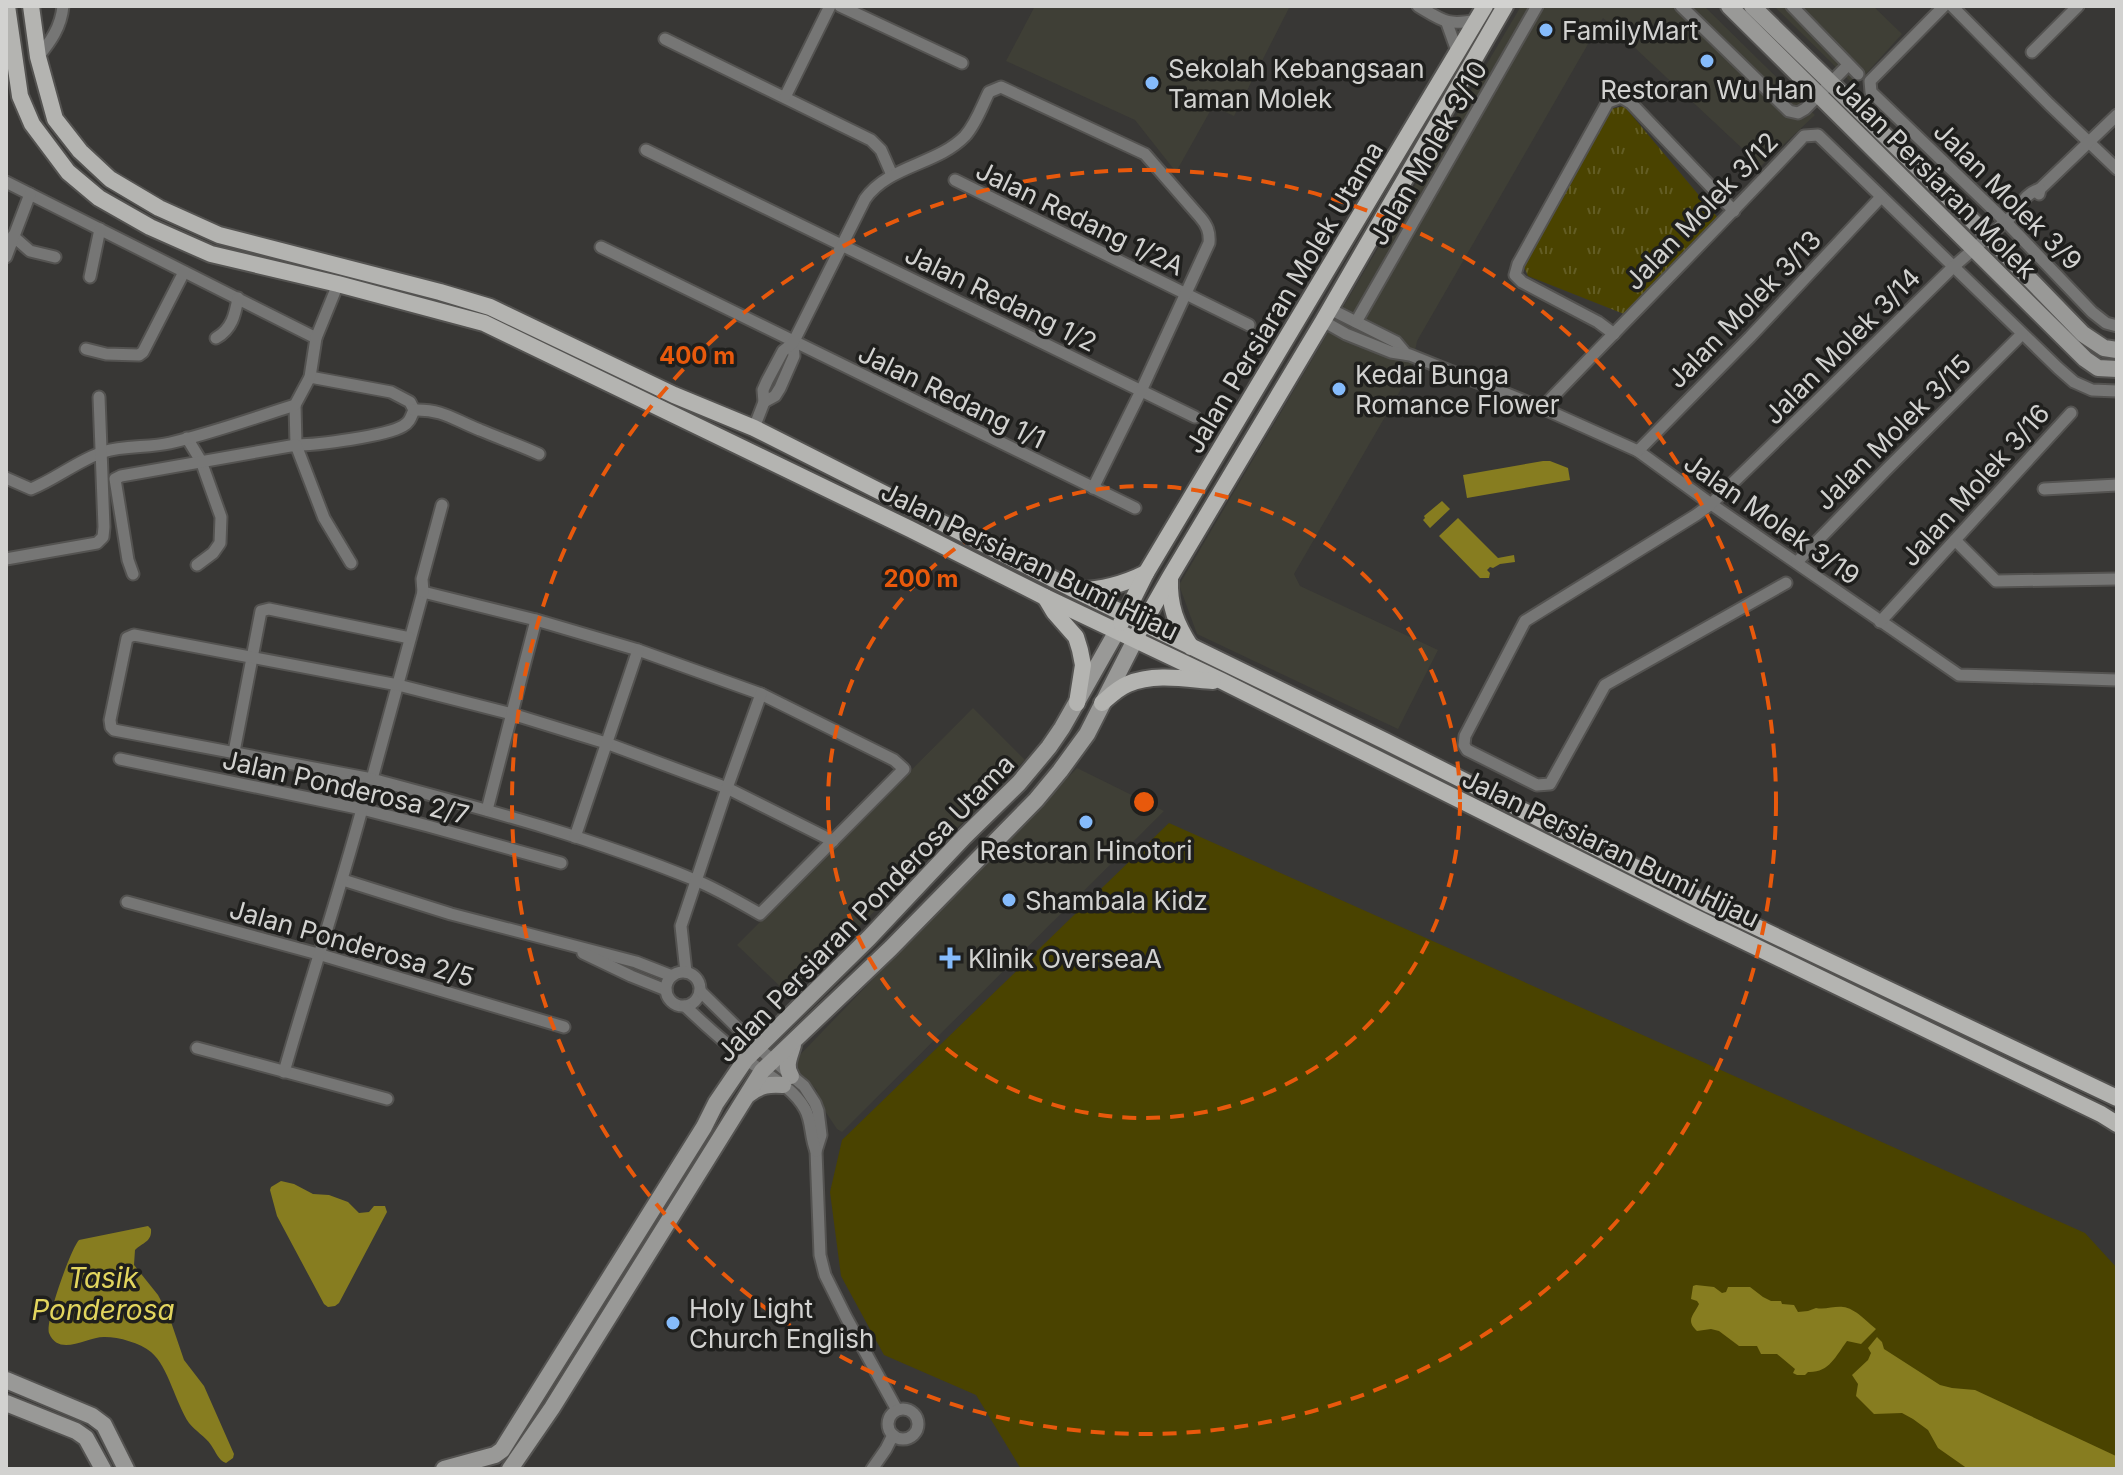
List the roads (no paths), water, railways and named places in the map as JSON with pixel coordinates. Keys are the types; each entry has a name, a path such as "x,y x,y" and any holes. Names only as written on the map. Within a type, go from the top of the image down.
{"main road":[{"name":"Jalan Persiaran Bumi Hijau","path":"7,6 20,96 32,124 68,172 99,198 150,227 198,250 476,320 1222,681 2117,1124"},
{"name":"Jalan Persiaran Bumi Hijau","path":"31,6 38,57 55,119 80,151 110,179 159,208 219,235 490,307 674,395 754,428 1724,912 2117,1098"},
{"name":"Jalan Persiaran Molek Utama","path":"1135,640 1505,6"},
{"name":"Jalan Persiaran Molek","path":"1729,6 2085,359 2098,368 2117,369"},
{"name":"Jalan Persiaran Molek","path":"1752,6 1988,236 2083,334 2104,348 2117,350"},
{"name":"Jalan Persiaran Molek Utama","path":"1117,631 1146,573 1481,13"},
{"path":"697,426 742,438 754,428"},
{"path":"754,428 751,444 800,477"},
{"path":"1073,589 1114,587 1146,573"},
{"path":"1170,577 1171,605 1192,648"},
{"path":"1045,597 1076,637 1080,650 1083,665 1077,703"},
{"name":"Jalan Persiaran Ponderosa Utama","path":"444,1469 495,1455 508,1443 716,1103 751,1053 869,938 1019,783 1049,747 1117,631"},
{"name":"Jalan Persiaran Ponderosa Utama","path":"513,1468 768,1066 891,948 1036,800 1087,734 1135,640"},
{"path":"1102,703 1117,690 1141,680 1222,681"},
{"path":"1483,812 1493,795"},
{"path":"1598,869 1596,860 1609,854"},
{"path":"745,1098 762,1086 787,1080 787,1065 794,1043"},
{"path":"6,1380 92,1416 104,1425 126,1469"},
{"path":"6,1403 76,1431 86,1438 103,1469"}],"street":[{"path":"38,57 55,35 63,6"},
{"path":"785,97 830,6"},
{"path":"840,6 962,63"},
{"path":"1418,6 1447,23 1461,23 1481,13"},
{"name":"Jalan Molek 3/10","path":"1356,322 1537,6"},
{"path":"1681,6 1789,111 1798,113 1848,65"},
{"path":"1792,6 1858,74"},
{"name":"Jalan Molek 3/9","path":"1944,6 1870,81 1871,92 2005,221 2092,312 2106,323 2117,326"},
{"path":"1952,6 2117,169"},
{"path":"2032,52 2078,6"},
{"path":"1447,23 1458,54"},
{"path":"665,39 871,140 881,150 892,175"},
{"path":"754,428 764,402 775,396 780,388 794,356 793,343 865,199 892,175 963,138 989,92 997,88 1007,89 1145,154 1206,224 1210,235 1186,295 1093,488"},
{"path":"1614,334 1598,322 1522,282 1515,275 1518,264 1608,102 1621,97 1631,103 1734,211"},
{"name":"Jalan Molek 3/14","path":"1786,583 1605,685 1550,784 1537,785 1467,750 1464,745 1465,736 1525,621 1711,504 1953,267 2039,196 2040,189 2117,115"},
{"name":"Jalan Molek 3/12","path":"1542,408 1804,136 1810,134 1818,135 2074,382 2092,390 2117,391"},
{"name":"Jalan Redang 1/2","path":"646,150 1141,391"},
{"name":"Jalan Redang 1/2A","path":"955,180 1186,295"},
{"path":"6,182 316,338"},
{"path":"6,257 30,194"},
{"name":"Jalan Molek 3/13","path":"1638,451 1881,197"},
{"path":"90,277 100,229"},
{"path":"13,236 30,251 55,257"},
{"name":"Jalan Redang 1/1","path":"601,247 1135,508"},
{"path":"86,349 106,354 139,355 143,352 184,272"},
{"path":"338,284 316,338 310,377 295,405 296,445 324,518 351,563"},
{"path":"1186,295 1249,325"},
{"path":"216,338 225,333 232,323 238,298"},
{"name":"Jalan Molek 3/19","path":"1326,315 1356,322 1396,342 1406,354"},
{"name":"Jalan Molek 3/19","path":"1326,315 1346,334 1391,352 1406,354 1542,408 1638,451 1959,675 2117,680"},
{"name":"Jalan Molek 3/15","path":"1797,562 2022,334"},
{"path":"133,574 115,479 201,461 379,434 410,421 414,410 410,402 391,392 310,377"},
{"path":"1141,391 1195,417"},
{"path":"6,559 97,543 103,537 99,397"},
{"path":"6,478 31,489 100,453 116,448 166,444 295,405"},
{"path":"414,410 431,409 449,415 539,454"},
{"name":"Jalan Molek 3/16","path":"1880,622 2071,413"},
{"path":"187,438 201,461 221,517 220,543 197,565"},
{"path":"2044,489 2117,485"},
{"path":"372,779 423,592 422,579 442,505"},
{"path":"1955,540 1996,581 2117,579"},
{"path":"423,592 638,650 761,694 894,760 904,769 833,841 760,914 696,880 487,810 372,779 111,727 126,642 134,635 398,685 512,714 606,743 727,788 833,841"},
{"path":"234,752 261,611 269,609 410,638"},
{"path":"487,810 536,620"},
{"path":"575,837 638,650"},
{"path":"686,972 681,926 761,694"},
{"name":"Jalan Ponderosa 2/7","path":"120,759 362,809 561,863"},
{"path":"284,1072 362,809"},
{"path":"343,880 451,914 626,959 672,976"},
{"name":"Jalan Ponderosa 2/5","path":"127,902 318,954 564,1027"},
{"path":"573,946 586,955 666,990"},
{"path":"621,971 626,959"},
{"path":"642,981 648,967"},
{"path":"751,1053 732,1023 700,991 698,981 691,974 676,973 672,976 666,990 673,1002 685,1006 718,1037 751,1053 787,1080 804,1086 815,1103 821,1135 816,1151 820,1255 825,1275 897,1410"},
{"path":"685,1006 695,1000 700,991"},
{"path":"718,1037 732,1023"},
{"path":"197,1048 387,1099"},
{"path":"906,1409 914,1414 918,1428 912,1436 908,1439 893,1435 888,1423 891,1416 897,1410 906,1409"},
{"path":"872,1469 893,1435"}],"water":[{"path":"1543,461 1568,468 1570,480 1467,498 1463,475"},
{"path":"1442,501 1450,509 1430,528 1423,520 1424,516"},
{"path":"1458,518 1498,558 1514,555 1515,562 1490,567 1487,570 1489,578 1480,578 1439,536"},
{"path":"281,1181 313,1194 329,1195 348,1202 359,1213 369,1212 374,1206 385,1206 387,1212 335,1306 324,1304 277,1216 270,1190"},
{"name":"Tasik Ponderosa","path":"148,1226 151,1229 150,1237 135,1250 134,1265 158,1295 169,1316 184,1360 204,1386 234,1454 226,1463 189,1423 162,1366 151,1352 135,1343 111,1337 60,1344 49,1333 59,1286 79,1240"},
{"path":"1693,1286 1714,1287 1722,1293 1728,1287 1750,1287 1771,1301 1794,1305 1798,1312 1816,1308 1847,1308 1876,1329 1861,1344 1847,1341 1835,1358 1821,1370 1797,1375 1793,1373 1795,1369 1777,1354 1761,1354 1757,1346 1739,1346 1719,1331 1697,1331 1691,1321 1699,1304 1691,1299"},
{"path":"1877,1337 1884,1349 1940,1385 1975,1390 2116,1456 2117,1469 1968,1469 1938,1448 1928,1430 1913,1419 1902,1413 1874,1414 1856,1396 1858,1384 1852,1375 1868,1360 1871,1353 1868,1348"}],"place":[{"name":"FamilyMart","path":"1546,30"},
{"name":"Restoran Wu Han","path":"1707,61"},
{"name":"Sekolah Kebangsaan Taman Molek","path":"1152,83"},
{"name":"Kedai Bunga Romance Flower","path":"1339,389"},
{"name":"Restoran Hinotori","path":"1086,822"},
{"name":"Shambala Kidz","path":"1009,900"},
{"name":"Klinik OverseaA","path":"950,958"},
{"name":"Holy Light Church English","path":"673,1323"}]}
